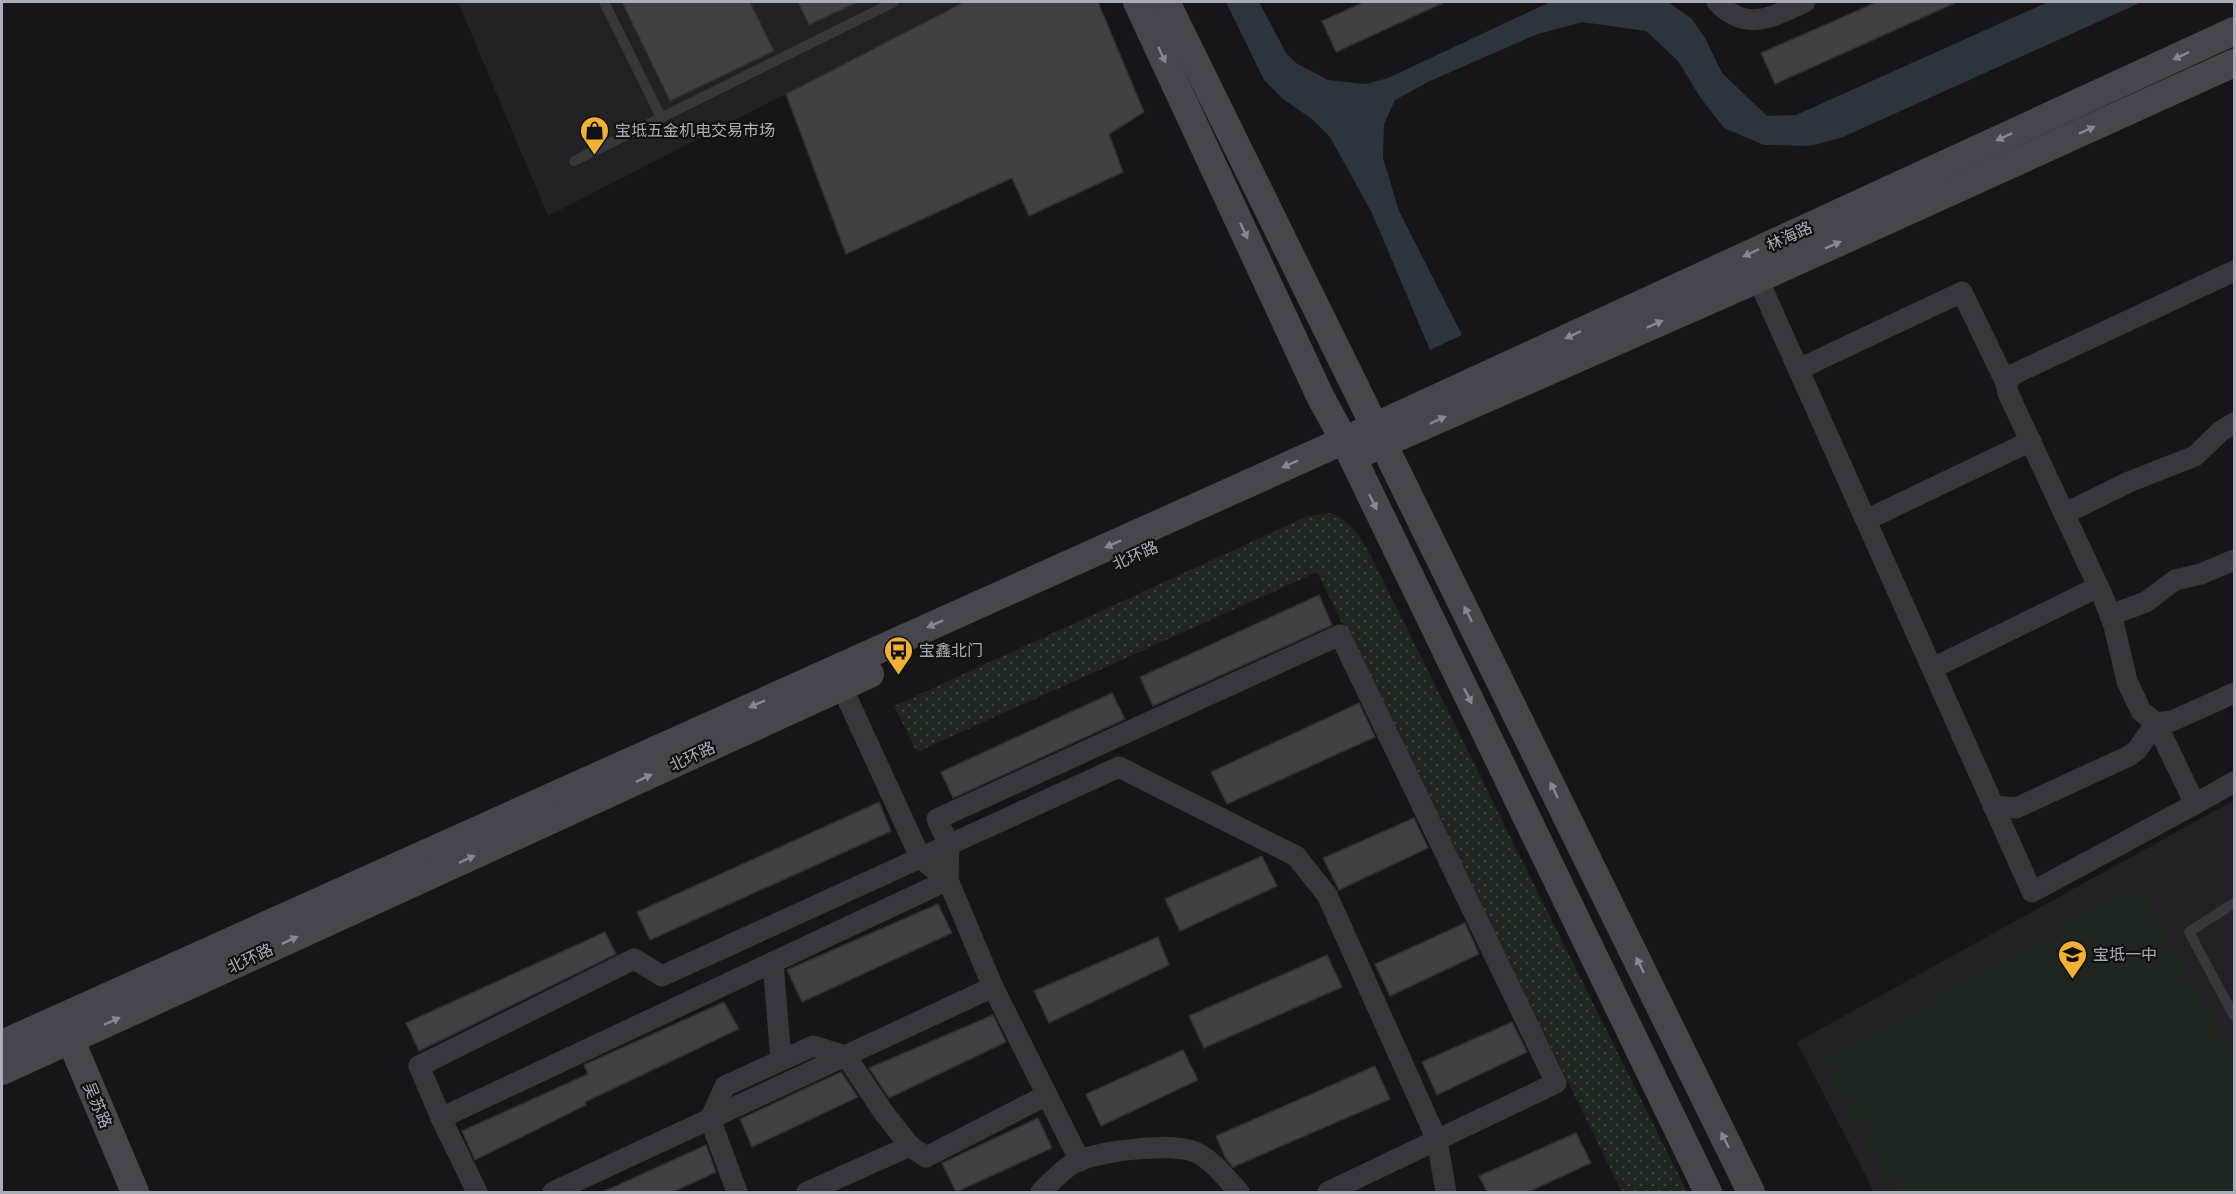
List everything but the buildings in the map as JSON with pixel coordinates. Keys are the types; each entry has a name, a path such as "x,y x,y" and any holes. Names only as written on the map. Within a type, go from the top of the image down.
{"main road":[{"path":"1137,2 1322,398 1708,1192"},
{"path":"1166,2 1751,1192"},
{"name":"林海路","path":"1380,434 2235,31"},
{"name":"林海路","path":"1348,448 1758,279 2235,63"},
{"name":"北环路","path":"2,1071 66,1029 1348,448"},
{"name":"北环路","path":"2,1044 66,1029"},
{"name":"吴苏路","path":"66,1029 135,1192"}],"street":[{"path":"1717,2 1733,15 1746,20 1766,20 1805,2"},
{"path":"2006,383 2014,374 2235,271"},
{"path":"1758,279 2032,892 2235,782"},
{"path":"1799,369 1962,292 2098,586 2110,615 2127,681 2141,711 2156,723 2195,804"},
{"path":"2064,513 2129,482 2195,456 2221,431 2235,423"},
{"path":"1866,520 2031,441"},
{"path":"2110,615 2146,602 2175,580 2202,574 2235,560"},
{"path":"1933,668 2098,586"},
{"path":"1080,1161 993,987 948,880 949,845 937,819 1340,635 1556,1083 1328,1192"},
{"path":"837,678 921,859 948,880"},
{"path":"1993,806 2016,808 2129,756 2137,750 2156,723 2172,721 2235,693"},
{"path":"477,1192 419,1066 634,959 663,976 1119,767 1296,856 1327,895 1437,1140 1446,1192"},
{"path":"441,1118 948,880"},
{"path":"773,962 781,1060"},
{"path":"553,1192 993,987"},
{"path":"737,1192 710,1119 725,1086 813,1046 846,1056 884,1113 910,1146 926,1157 1047,1095"},
{"path":"807,1192 910,1146"},
{"path":"1041,1192 1073,1163 1098,1155 1140,1148 1172,1148 1194,1152 1211,1163 1239,1192"}],"lane":[{"path":"604,2 661,117"},
{"path":"574,161 894,2"},
{"path":"2235,903 2189,932 2235,1016"}],"shaded area":[{"name":"宝坻五金机电交易市场","path":"458,2 964,2 548,216"},
{"path":"1226,2 1259,2 1286,53 1296,63 1328,80 1366,84 1388,78 1550,2 1668,2 1692,19 1705,38 1722,73 1767,116 1796,115 2048,2 2142,2 1843,137 1811,146 1764,145 1724,128 1700,97 1678,61 1646,31 1582,22 1535,35 1430,81 1395,100 1384,124 1383,158 1399,211 1462,335 1430,350 1372,213 1330,137 1312,119 1283,99 1264,80"},
{"path":"1331,513 1352,527 1367,548 1687,1192 1622,1192 1317,572 917,752 894,706 1308,516"},
{"name":"宝坻一中","path":"2234,800 2234,1192 1874,1192 1797,1042"},
{"name":"宝坻一中","path":"2135,880 2234,1054 2234,1192 1894,1192 1818,1060"}],"place":[{"name":"宝坻五金机电交易市场","path":"594,156"},
{"name":"宝鑫北门","path":"898,676"},
{"name":"宝坻一中","path":"2072,980"}]}
